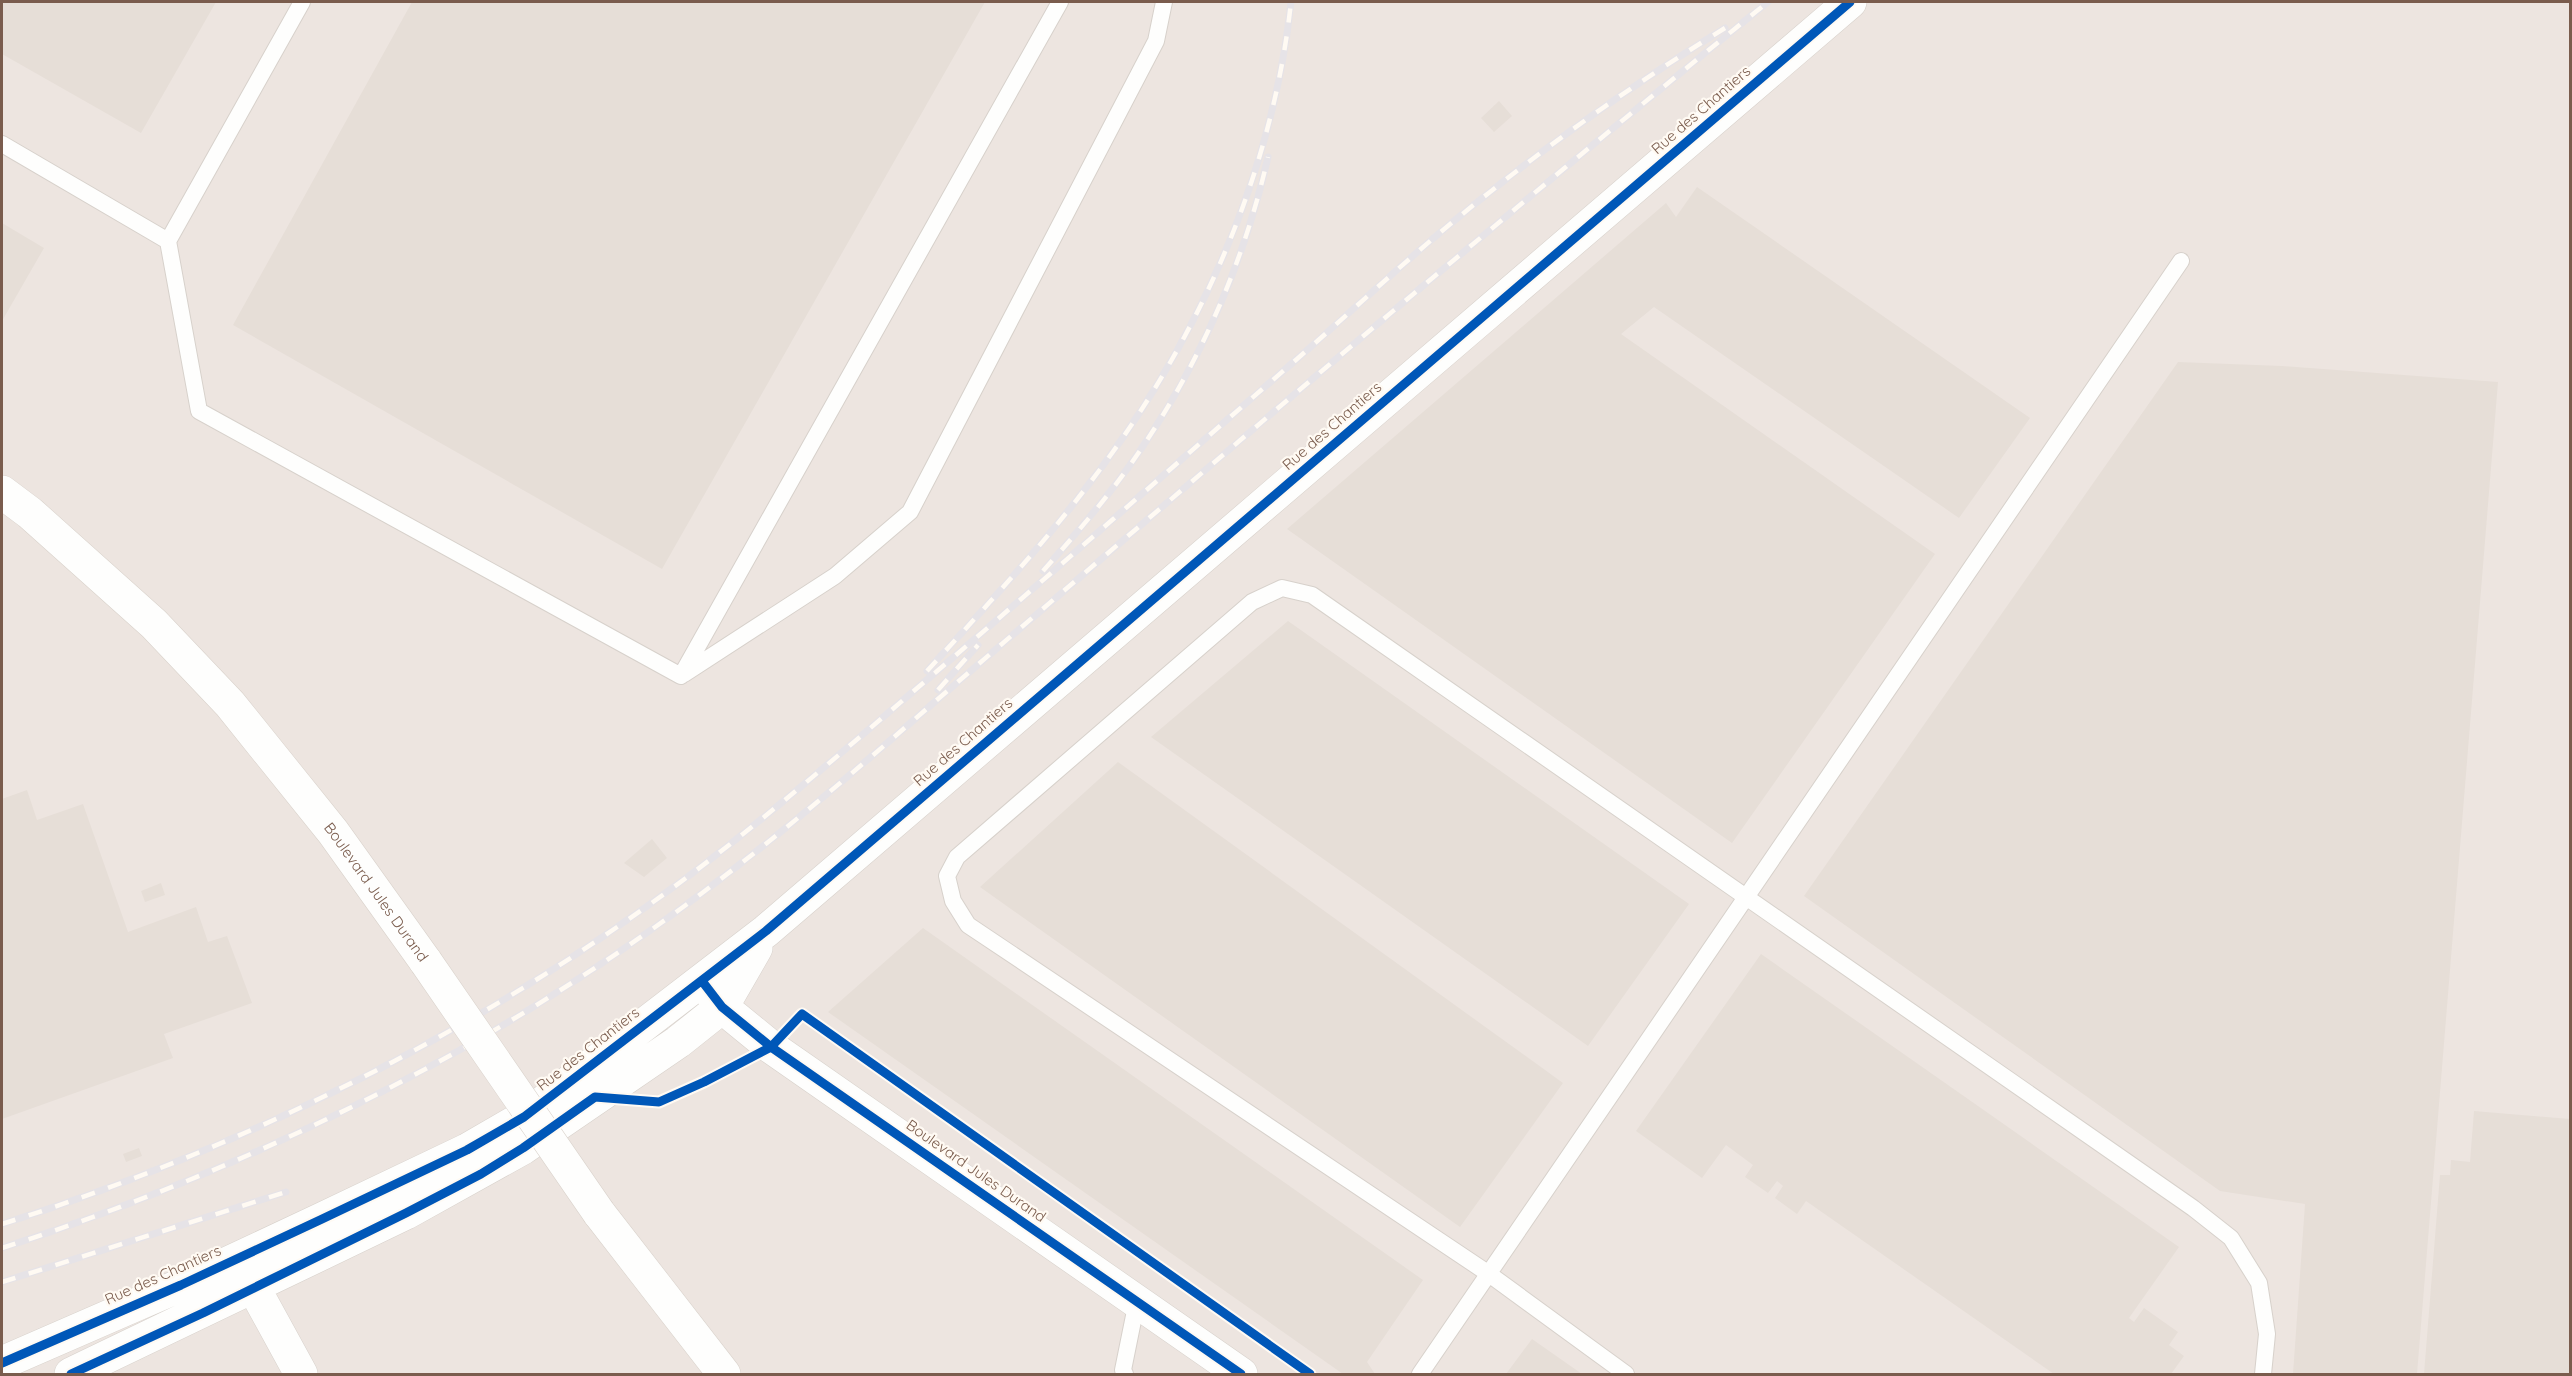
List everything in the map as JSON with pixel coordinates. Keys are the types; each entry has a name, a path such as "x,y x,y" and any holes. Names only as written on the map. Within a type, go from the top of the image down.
{"street":[{"name":"Rue des Chantiers","path":"2,1363 238,1258 467,1150 524,1117 766,931 1850,2"},
{"name":"Boulevard Jules Durand","path":"2,492 30,513 154,624 230,705 333,832 426,962 599,1213 724,1374"},
{"name":"Rue des Chantiers","path":"71,1374 406,1213 481,1174 523,1148 678,1042 722,1007 766,931"},
{"name":"Boulevard Jules Durand","path":"702,981 722,1007 771,1047 1241,1374"},
{"path":"238,1258 301,1374"},
{"name":"Boulevard Jules Durand","path":"696,1339 708,1374"}],"lane":[{"path":"302,2 168,241 199,411 681,676"},
{"path":"681,676 1060,2"},
{"path":"681,676 835,576 910,512 1156,41 1164,2"},
{"path":"2,144 168,241"},
{"path":"1420,1374 2181,261"},
{"path":"1626,1374 1489,1274 968,925 953,901 947,876 957,857 1252,602 1282,588 1312,596 2193,1208 2231,1238 2259,1283 2267,1334 2263,1374"},
{"path":"1125,1374 1123,1370 1137,1301"}],"shaded area":[{"path":"2,2 2570,2 2570,1374 2,1374"}],"building":[{"path":"2,2 216,2 141,133 2,54"},
{"path":"412,2 985,2 662,569 233,325"},
{"path":"1499,101 1512,116 1494,132 1481,118"},
{"path":"1697,187 2030,418 1959,518 1654,307 1621,334 1935,554 1732,843 1287,529 1666,203 1676,217"},
{"path":"2,223 44,248 2,321"},
{"path":"2178,362 2282,366 2498,382 2417,1374 2293,1374 2305,1204 2220,1191 1804,896"},
{"path":"1288,621 1689,904 1588,1046 1151,737"},
{"path":"1118,762 1563,1083 1460,1227 980,887"},
{"path":"27,790 37,820 83,804 128,932 196,907 208,942 227,936 252,1003 164,1034 173,1058 2,1119 2,799"},
{"path":"652,839 667,858 644,877 624,863"},
{"path":"161,883 165,895 145,902 141,891"},
{"path":"923,928 1423,1280 1367,1362 1375,1374 1343,1374 828,1012"},
{"path":"1761,954 2179,1247 2129,1318 2134,1322 2144,1308 2178,1332 2169,1345 2184,1356 2171,1374 2054,1374 1806,1201 1797,1214 1775,1198 1783,1186 1777,1181 1768,1193 1745,1177 1753,1165 1726,1145 1702,1178 1636,1131"},
{"path":"2474,1111 2570,1119 2570,1374 2424,1374 2440,1175 2450,1175 2451,1160 2470,1162"},
{"path":"139,1148 142,1156 126,1162 123,1154"},
{"path":"1532,1339 1582,1374 1506,1374"}],"railway":[{"path":"927,671 987,606 1082,493 1122,439 1159,382 1192,323 1221,261 1246,198 1266,134 1281,68 1291,2"},
{"path":"2,1248 172,1187 337,1114 417,1074 495,1030 648,932 723,877 832,790 1383,319 1768,2"},
{"path":"2,1224 94,1193 184,1158 273,1120 361,1078 446,1033 529,984 611,931 690,875 814,775 1027,594 1465,212 1576,127 1725,28"},
{"path":"1043,571 1092,515 1126,470 1180,385 1217,312 1232,274 1246,236 1268,157"},
{"path":"938,690 978,645"},
{"path":"2,1282 286,1192"}],"cycle path":[{"path":"2,1363 181,1285 320,1220 467,1150 524,1117 766,931 1850,2"},
{"path":"702,981 722,1007 771,1047 1241,1374"},
{"path":"71,1374 203,1313 481,1174 523,1148 595,1097 659,1102 704,1082 771,1047 802,1014 1310,1374"}]}
